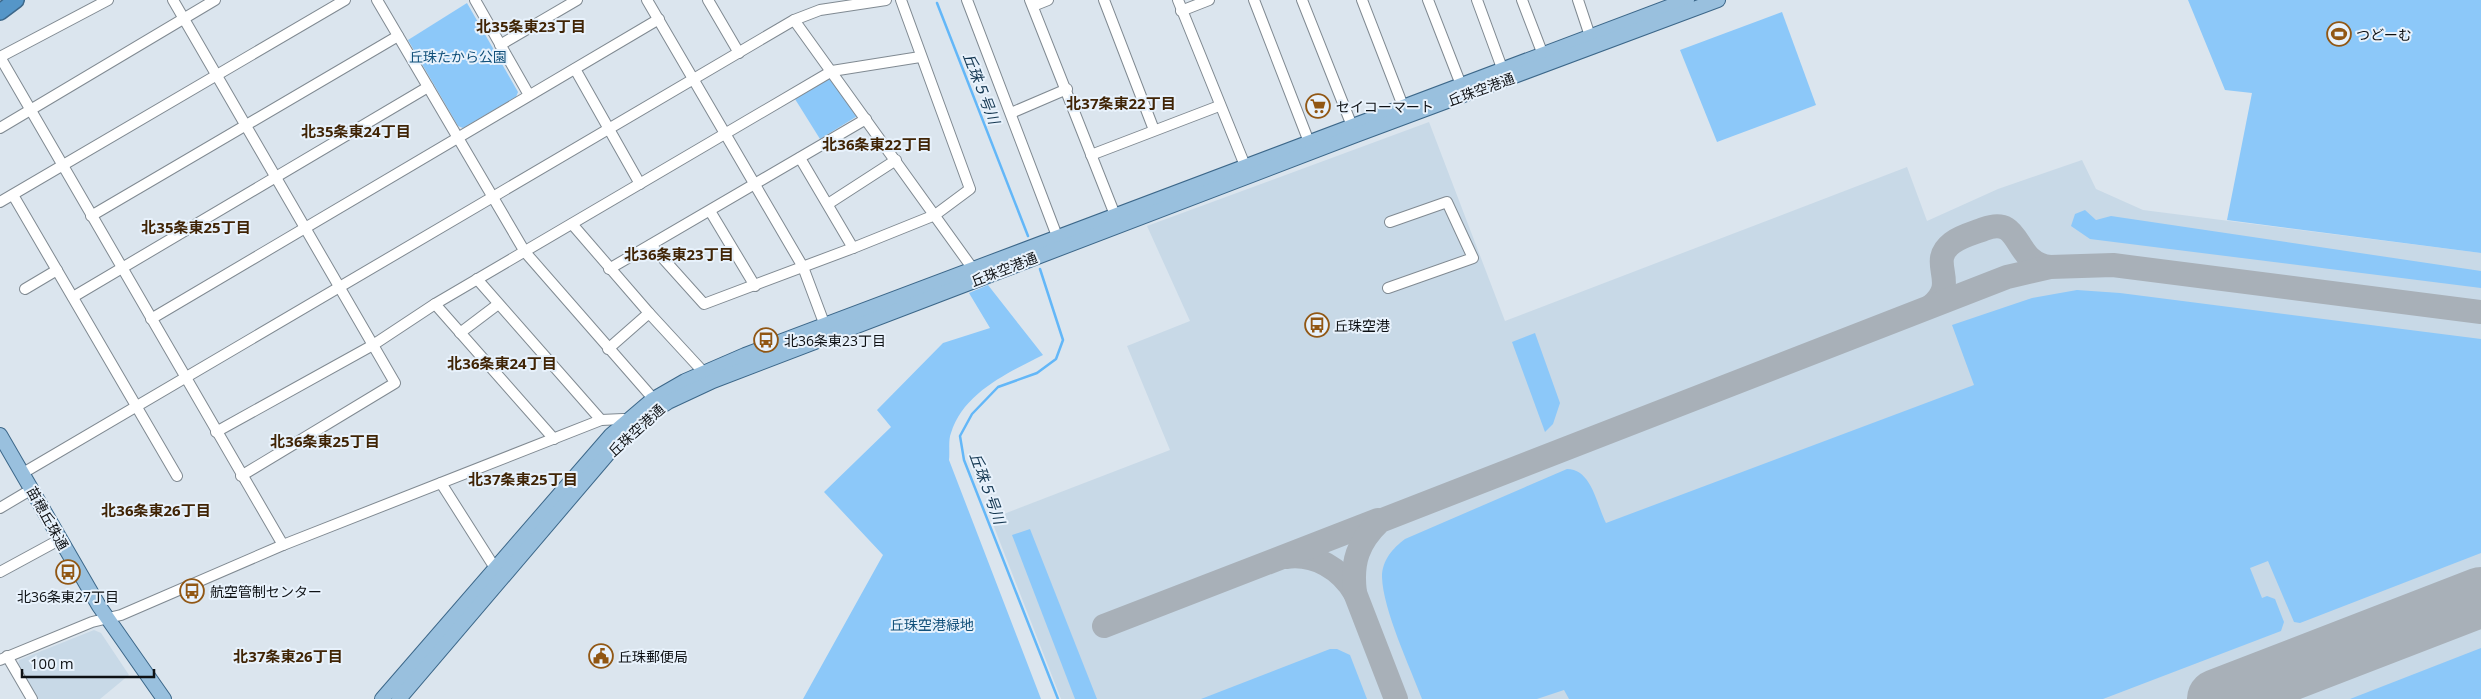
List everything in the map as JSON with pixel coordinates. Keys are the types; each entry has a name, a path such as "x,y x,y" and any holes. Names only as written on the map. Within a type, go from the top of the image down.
{"highway":[{"path":"0,12 16,0"}],"main road":[{"name":"丘珠空港通","path":"382,699 611,434 633,422 657,403 708,377 1592,41 1687,0"},
{"name":"丘珠空港通","path":"1592,41 1718,0"},
{"name":"丘珠空港通","path":"1247,171 1309,142 1354,130 1403,106 1462,90 1502,68 1545,59"},
{"name":"丘珠空港通","path":"827,331 973,269 1057,236 1118,220"},
{"name":"丘珠空港通","path":"399,699 633,422"},
{"name":"苗穂丘珠通","path":"2,442 23,473 59,540 108,619 164,699"}],"street":[{"path":"108,0 0,57 283,545"},
{"path":"173,0 341,286 395,383 242,476"},
{"path":"0,128 215,0"},
{"path":"0,202 345,0"},
{"path":"377,0 526,252 608,350 657,403"},
{"path":"475,0 529,95"},
{"path":"500,44 577,0"},
{"path":"647,0 804,266 827,331"},
{"path":"708,0 739,53"},
{"path":"23,473 819,5 886,0"},
{"path":"651,245 704,304 854,248 935,214 970,189 920,57 901,0"},
{"path":"967,0 1057,236"},
{"path":"1048,0 1032,3 1118,220"},
{"path":"1104,0 1154,130"},
{"path":"1178,0 1219,106 1247,171"},
{"path":"1182,11 1209,0"},
{"path":"1254,0 1309,142"},
{"path":"1302,0 1354,130"},
{"path":"1362,0 1403,106"},
{"path":"1428,0 1462,90"},
{"path":"1477,0 1502,68"},
{"path":"1522,0 1545,59"},
{"path":"1578,0 1592,41"},
{"path":"151,319 659,20"},
{"path":"794,20 973,269"},
{"path":"91,216 398,36"},
{"path":"216,432 373,345 435,304 832,71 920,57"},
{"path":"575,69 640,184"},
{"path":"73,297 428,87"},
{"path":"1011,112 1067,89"},
{"path":"1091,155 1219,106"},
{"path":"609,269 866,119"},
{"path":"800,158 854,248"},
{"path":"828,204 896,160"},
{"path":"13,195 178,476"},
{"path":"1388,288 1473,258 1447,202 1390,222"},
{"path":"710,211 755,286"},
{"path":"572,224 609,269 708,377"},
{"path":"25,289 57,270"},
{"path":"477,279 497,305 601,420"},
{"path":"435,304 554,439"},
{"path":"460,333 497,305"},
{"path":"608,350 649,313"},
{"path":"32,699 3,658 92,622 121,615 283,545 601,420 633,422"},
{"path":"441,484 496,568"},
{"path":"0,508 32,489"},
{"path":"0,572 59,540"}],"shaded area":[{"path":"1429,122 1505,321 1907,167 1927,221 1998,189 2082,160 2096,189 2143,210 2481,253 2481,699 1061,699 991,519 1170,450 1127,346 1190,321 1147,226"},
{"path":"94,630 101,633 129,675 100,699 38,699 18,665 19,660"}],"green space":[{"path":"2188,0 2481,0 2481,253 2227,220 2252,93 2225,90"},
{"name":"丘珠たから公園","path":"467,3 518,92 516,97 463,128 458,126 408,40"},
{"path":"1782,12 1816,105 1717,142 1680,50"},
{"path":"831,77 859,115 820,139 795,99"},
{"path":"2085,210 2096,220 2111,216 2481,271 2481,288 2090,239 2071,226 2075,214"},
{"name":"丘珠空港緑地","path":"988,285 1043,355 989,385 966,406 957,419 950,436 949,460 1041,699 803,699 883,555 824,492 891,427 877,410 943,343 990,328 969,293"},
{"path":"2077,290 2120,293 2481,339 2481,553 2300,623 2294,622 2268,561 2250,568 2262,598 2267,596 2275,599 2284,622 2281,631 2103,699 1569,699 1564,690 1537,699 1422,699 1392,622 1382,577 1382,571 1389,555 1405,539 1567,469 1582,475 1588,482 1606,523 1974,385 1952,325 2032,298"},
{"path":"1535,333 1560,403 1553,424 1545,432 1512,342"},
{"path":"1030,529 1097,699 1075,699 1012,535"},
{"path":"2481,648 2481,699 2350,699"},
{"path":"1330,649 1337,649 1350,655 1367,699 1201,699"}],"waterway":[{"name":"丘珠５号川","path":"937,3 1028,236"},
{"name":"丘珠５号川","path":"1040,269 1063,340 1056,359 1037,373 998,387 972,414 960,436 964,460 1058,699"}],"taxiway":[{"path":"1931,306 1943,289 1942,258 1945,250 1959,238 1984,229 1996,226 2005,228 2012,233 2029,257 2038,264 2050,267"},
{"path":"1396,699 1355,593 1354,582 1355,562 1361,545 1380,521 2007,277 2050,267 2113,265 2481,312"},
{"path":"1104,626 1378,520"},
{"path":"1286,557 1297,556 1326,564 1335,570 1355,593"}],"runway":[{"path":"2217,699 2481,597"}],"place":[{"name":"つどーむ","path":"2339,34"},
{"name":"セイコーマート","path":"1318,106"},
{"name":"丘珠空港","path":"1317,325"},
{"name":"北36条東23丁目","path":"766,340"},
{"name":"北36条東27丁目","path":"68,572"},
{"name":"航空管制センター","path":"192,591"},
{"name":"丘珠郵便局","path":"601,656"}],"district":[{"name":"北35条東23丁目","path":"531,26"},
{"name":"北37条東22丁目","path":"1121,103"},
{"name":"北35条東24丁目","path":"356,131"},
{"name":"北36条東22丁目","path":"877,144"},
{"name":"北35条東25丁目","path":"196,227"},
{"name":"北36条東23丁目","path":"679,254"},
{"name":"北36条東24丁目","path":"502,363"},
{"name":"北36条東25丁目","path":"325,441"},
{"name":"北37条東25丁目","path":"523,479"},
{"name":"北36条東26丁目","path":"156,510"},
{"name":"北37条東26丁目","path":"288,656"}]}
